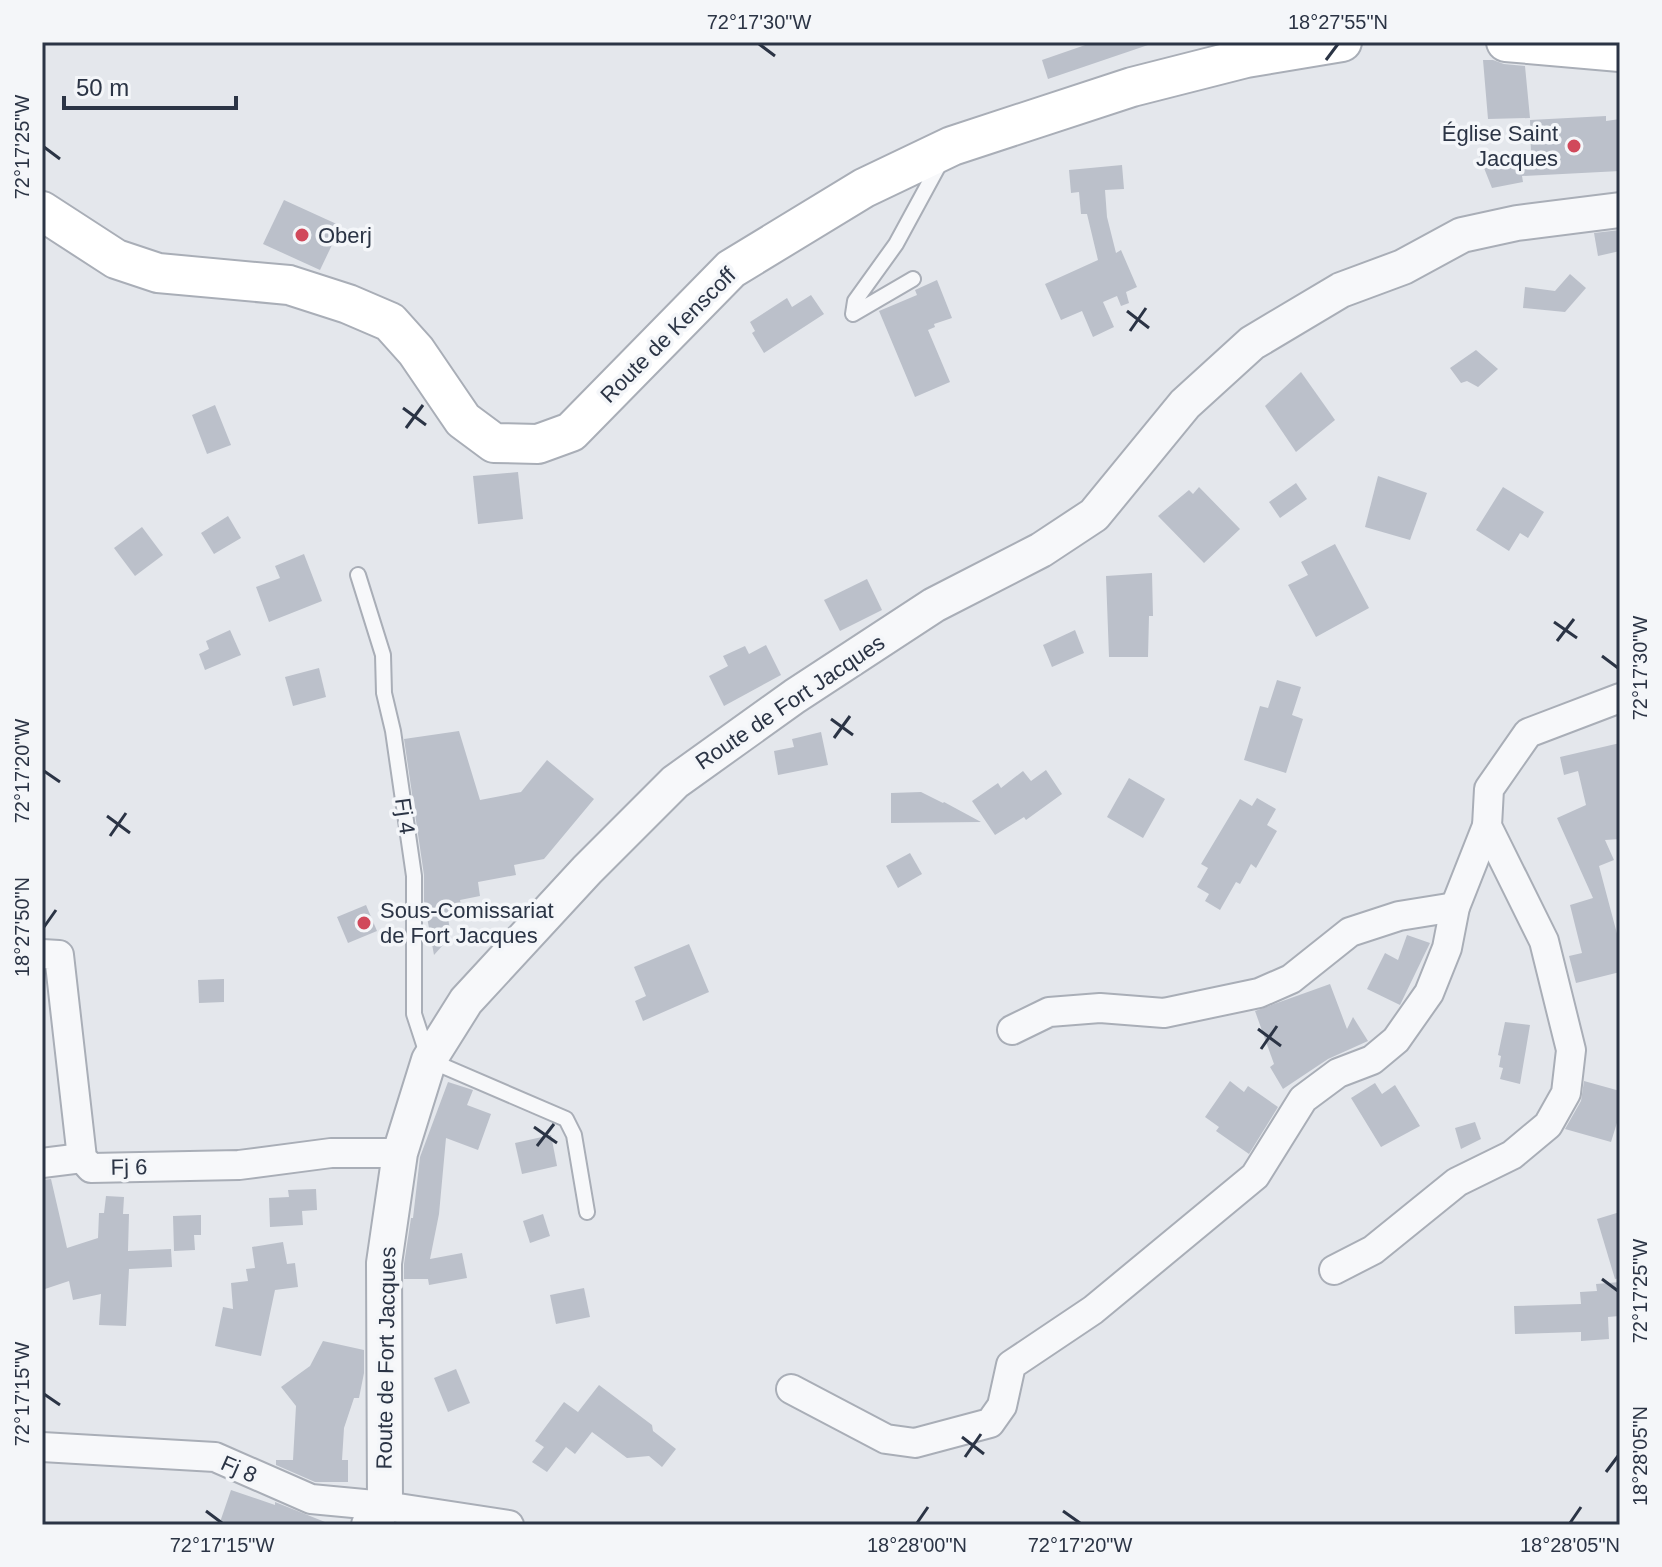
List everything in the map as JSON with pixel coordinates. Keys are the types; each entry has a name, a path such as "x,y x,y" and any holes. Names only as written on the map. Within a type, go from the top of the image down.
{"main road":[{"name":"Route de Kenscoff","path":"42,211 116,259 158,273 289,285 348,304 390,322 416,351 463,420 494,443 538,444 571,432 731,269 864,188 952,146 1132,87 1246,58 1342,42"},
{"path":"1506,42 1620,52"}],"street":[{"name":"Route de Fort Jacques","path":"377,1516 384,1263 400,1153 429,1060 466,1001 587,870 675,782 795,696 934,605 1041,550 1094,515 1185,404 1252,343 1341,290 1403,267 1462,235 1517,223 1620,210"},
{"path":"791,1389 886,1439 915,1443 990,1423 1002,1406 1011,1365 1093,1310 1255,1176 1303,1099 1338,1073 1372,1060 1396,1040 1429,993 1447,948 1455,907 1487,826 1489,789 1528,733 1620,698"},
{"path":"1334,1270 1373,1250 1457,1182 1512,1155 1548,1125 1566,1093 1571,1050 1544,941 1487,826"},
{"path":"1012,1030 1049,1012 1100,1008 1164,1013 1259,993 1291,979 1350,932 1399,916 1455,907"},
{"name":"Fj 6","path":"42,954 59,955 82,1158 91,1168 239,1165 331,1153 400,1153"},
{"path":"42,1163 82,1158"},
{"name":"Fj 8","path":"42,1447 215,1457 311,1499 377,1516 509,1525"}],"lane":[{"path":"913,279 853,314 855,301 896,244 931,177 952,146"},
{"name":"Fj 4","path":"358,575 383,655 384,693 393,731 414,876 414,1014 429,1060"},
{"path":"429,1060 566,1119 574,1135 587,1212"}],"building":[{"path":"1094,42 1147,42 1148,45 1048,79 1042,60"},
{"path":"1483,60 1525,66 1530,118 1488,119"},
{"path":"1606,116 1606,121 1620,119 1620,171 1522,176 1523,182 1492,188 1478,153 1531,153 1530,120"},
{"path":"1122,165 1124,189 1105,190 1107,217 1116,253 1121,250 1137,287 1126,292 1129,303 1121,306 1117,296 1103,302 1114,327 1093,337 1082,311 1061,320 1045,284 1098,260 1087,214 1081,214 1079,192 1071,193 1069,170"},
{"name":"Oberj","path":"284,200 341,226 320,270 263,244"},
{"path":"1620,230 1620,251 1598,256 1594,233"},
{"path":"1570,274 1586,288 1565,312 1523,308 1525,287 1555,291"},
{"path":"937,280 952,318 934,324 935,327 928,330 950,382 915,397 879,311 917,295 915,290"},
{"path":"811,295 824,314 764,353 752,333 755,331 750,322 787,298 792,307"},
{"path":"1476,350 1498,369 1478,387 1467,381 1461,383 1450,368"},
{"path":"1301,372 1335,420 1296,452 1265,406"},
{"path":"215,405 231,445 207,454 192,415"},
{"path":"518,472 523,519 478,524 473,476"},
{"path":"1378,476 1427,493 1410,540 1365,527"},
{"path":"1296,483 1307,499 1280,518 1269,502"},
{"path":"1199,487 1240,529 1204,563 1158,516 1189,490 1193,494"},
{"path":"1503,487 1544,512 1528,538 1520,533 1509,551 1476,530"},
{"path":"228,516 241,538 214,554 201,533"},
{"path":"142,527 163,555 135,576 114,548"},
{"path":"1335,544 1369,608 1316,637 1288,585 1308,575 1301,562"},
{"path":"304,554 322,601 269,622 256,587 280,578 275,566"},
{"path":"1152,573 1153,616 1149,616 1148,657 1109,657 1106,576"},
{"path":"867,579 882,610 840,631 824,600"},
{"path":"230,630 241,655 205,670 199,654 209,649 206,641"},
{"path":"1075,630 1084,653 1052,667 1043,645"},
{"path":"766,645 781,675 724,706 709,676 728,666 723,656 745,646 749,654"},
{"path":"319,668 326,697 293,706 285,677"},
{"path":"1277,680 1301,687 1292,715 1303,719 1286,773 1244,760 1260,706 1268,708"},
{"path":"459,731 480,800 521,792 547,760 594,799 544,859 514,865 516,875 478,882 480,896 460,900 463,915 448,918 451,936 434,955 424,901 424,875 404,739"},
{"path":"821,732 828,765 778,775 774,751 794,747 792,739"},
{"path":"1620,743 1620,839 1605,840 1614,860 1599,866 1620,945 1620,972 1576,983 1569,956 1582,953 1570,905 1593,898 1557,818 1586,805 1578,771 1564,775 1560,757"},
{"path":"1046,770 1062,794 1026,820 1024,817 995,835 972,801 998,783 1001,788 1023,771 1031,781"},
{"path":"1129,778 1165,799 1143,838 1107,817"},
{"path":"921,792 981,822 891,823 891,793"},
{"path":"1257,798 1276,809 1267,825 1277,831 1256,868 1251,864 1220,910 1205,901 1209,894 1197,887 1208,868 1201,864 1240,799 1252,806"},
{"path":"910,853 922,874 898,888 886,866"},
{"path":"366,905 377,931 348,943 337,917"},
{"path":"1407,935 1430,943 1400,1005 1367,989 1385,953 1398,960"},
{"path":"689,944 709,992 643,1021 635,1001 646,996 634,967"},
{"path":"224,979 224,1002 199,1003 198,980"},
{"path":"1330,984 1347,1029 1353,1017 1368,1041 1328,1059 1283,1089 1270,1067 1274,1064 1255,1011"},
{"path":"1505,1022 1530,1025 1520,1084 1500,1079 1503,1068 1499,1067 1501,1056 1498,1055"},
{"path":"1230,1081 1244,1092 1248,1086 1278,1107 1249,1154 1216,1131 1219,1127 1205,1117"},
{"path":"1584,1081 1620,1091 1620,1113 1611,1142 1565,1129 1581,1101"},
{"path":"448,1082 473,1090 467,1105 491,1114 478,1150 446,1138 439,1214 430,1259 462,1253 467,1278 429,1285 428,1279 404,1279 404,1264 420,1157"},
{"path":"1375,1083 1382,1094 1395,1085 1420,1126 1381,1147 1351,1098"},
{"path":"1475,1122 1481,1139 1461,1149 1455,1128"},
{"path":"551,1135 557,1166 522,1174 515,1143"},
{"path":"51,1179 67,1248 98,1238 99,1213 104,1213 106,1196 124,1197 123,1214 129,1214 128,1251 171,1249 172,1267 129,1269 126,1326 99,1325 101,1294 73,1300 69,1281 42,1290 42,1180"},
{"path":"316,1189 317,1210 302,1211 303,1225 270,1227 269,1198 289,1197 288,1190"},
{"path":"1620,1212 1620,1278 1615,1279 1597,1219"},
{"path":"543,1214 550,1236 530,1243 523,1221"},
{"path":"201,1215 201,1235 194,1235 195,1250 174,1251 173,1216"},
{"path":"283,1242 287,1264 295,1263 298,1287 275,1290 261,1356 215,1346 223,1307 233,1309 231,1283 248,1281 246,1269 255,1268 252,1247"},
{"path":"1620,1282 1619,1316 1608,1317 1609,1339 1581,1341 1581,1332 1515,1334 1514,1306 1581,1304 1580,1292 1597,1291 1596,1284"},
{"path":"584,1288 590,1317 556,1324 550,1295"},
{"path":"323,1341 364,1350 359,1398 354,1398 344,1428 342,1460 348,1460 348,1482 315,1482 276,1465 276,1460 293,1460 296,1406 281,1387 310,1366"},
{"path":"456,1369 470,1403 448,1412 434,1378"},
{"path":"599,1385 652,1425 653,1431 676,1449 662,1467 649,1456 627,1458 592,1432 575,1454 566,1447 547,1472 532,1462 544,1447 535,1441 564,1402 578,1412"},
{"path":"231,1490 275,1505 275,1502 325,1522 324,1525 219,1525"}],"place":[{"name":"Église Saint Jacques","path":"1574,146"},
{"name":"Oberj","path":"302,235"},
{"name":"Sous-Comissariat de Fort Jacques","path":"364,923"}]}
